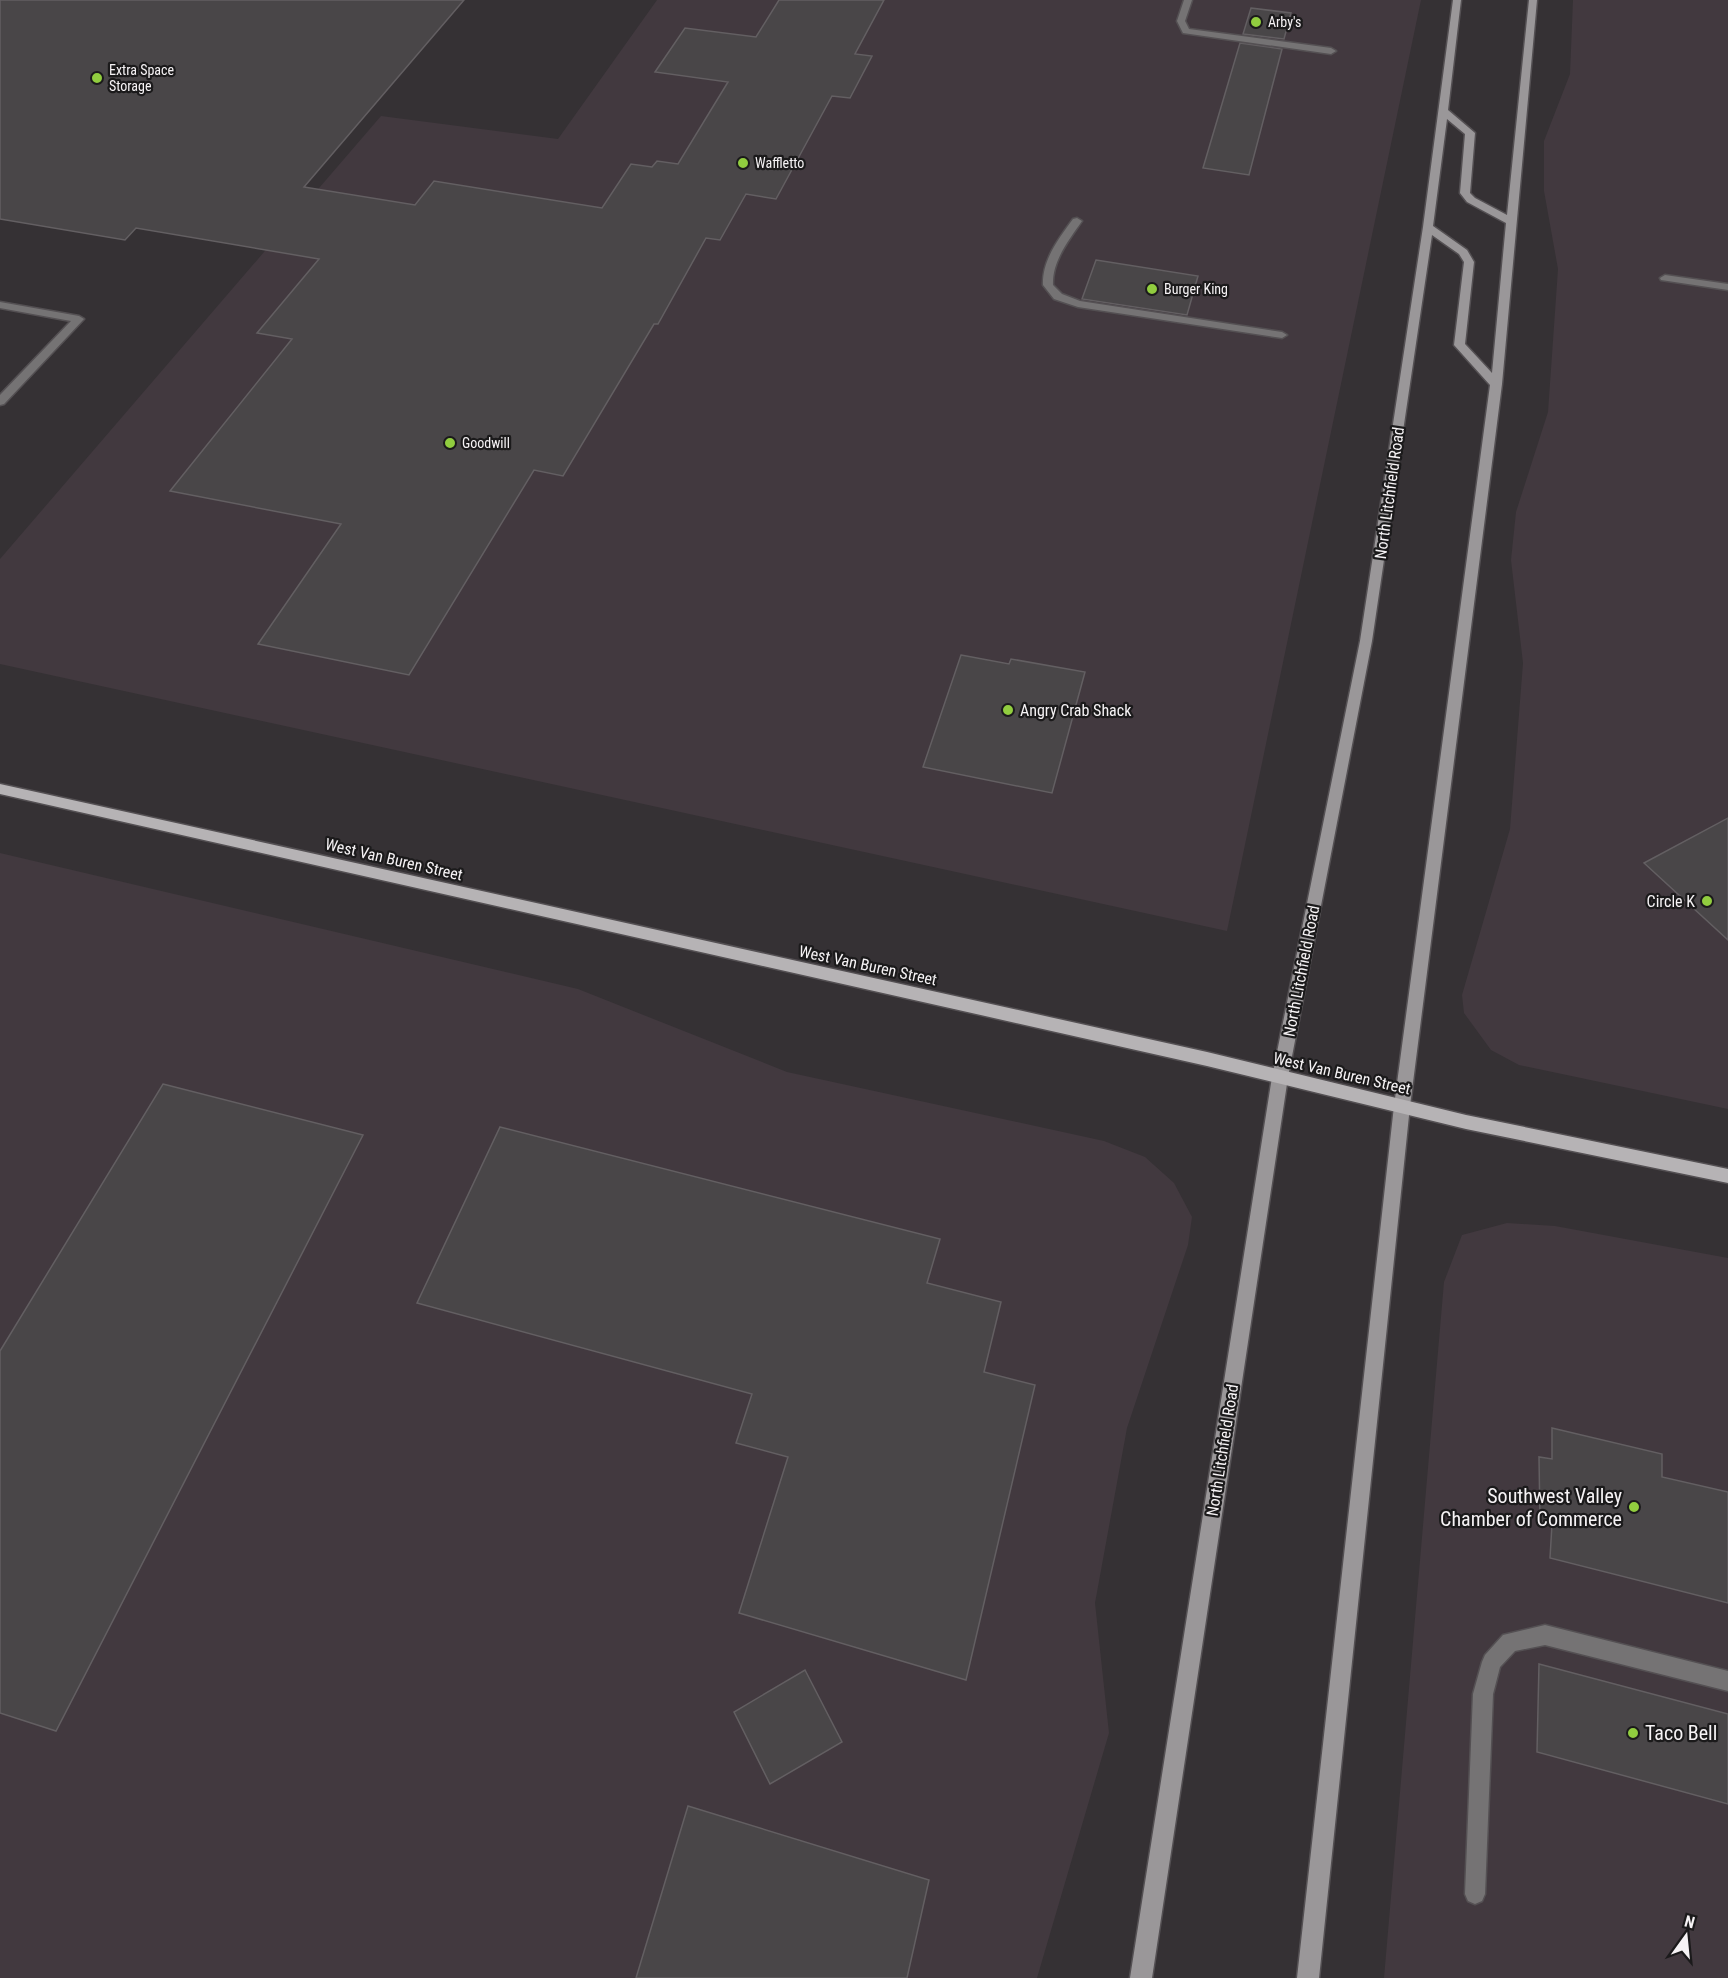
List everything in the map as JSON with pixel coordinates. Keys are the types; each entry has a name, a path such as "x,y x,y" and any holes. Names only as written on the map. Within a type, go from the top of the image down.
{"main road":[{"name":"North Litchfield Road","path":"1141,1978 1280,1077 1366,641 1428,227 1457,0"},
{"path":"1308,1978 1402,1106 1496,384 1533,0"},
{"path":"1443,110 1470,133 1465,193 1471,200 1512,222"},
{"path":"1428,227 1463,252 1469,262 1458,345 1496,384"},
{"name":"West Van Buren Street","path":"0,789 1402,1106 1728,1176"}],"lane":[{"path":"1188,0 1181,21 1186,31 1331,51"},
{"path":"1077,221 1056,253 1046,282 1050,291 1061,298 1078,304 1282,335"},
{"path":"1665,278 1728,287"},
{"path":"0,305 79,319 0,402"},
{"path":"1475,1894 1483,1694 1492,1662 1510,1642 1545,1635 1728,1681"}],"shaded area":[{"path":"657,0 1421,0 1227,931 0,664 0,559 381,116 558,139"},
{"path":"1573,0 1728,0 1728,1109 1519,1065 1491,1050 1464,1013 1462,995 1510,829 1523,663 1511,560 1516,512 1548,412 1558,269 1544,191 1544,141 1570,74"},
{"path":"0,853 578,989 787,1072 1104,1141 1145,1157 1174,1183 1192,1217 1188,1245 1127,1428 1095,1603 1109,1733 1037,1978 0,1978"},
{"path":"1507,1223 1555,1226 1728,1258 1728,1978 1384,1978 1444,1282 1462,1235"}],"building":[{"path":"0,0 464,0 304,187 415,205 434,181 602,208 631,164 652,167 657,161 678,164 728,82 655,72 685,28 756,37 779,0 884,0 855,54 872,56 850,98 832,96 776,199 746,194 720,240 706,238 658,324 654,324 563,476 534,470 409,675 258,644 341,524 170,491 292,339 257,333 319,259 136,228 125,240 0,219"},
{"path":"1251,8 1291,13 1284,39 1243,34"},
{"path":"1240,43 1282,49 1249,175 1203,168"},
{"name":"Burger King","path":"1096,260 1198,276 1187,315 1082,299"},
{"name":"Angry Crab Shack","path":"961,655 1009,664 1011,659 1085,672 1052,793 923,767"},
{"name":"Circle K","path":"1728,818 1728,940 1644,863"},
{"path":"163,1084 363,1135 56,1731 0,1713 0,1351"},
{"path":"500,1127 940,1239 927,1283 1001,1302 984,1372 1035,1385 966,1680 739,1613 788,1457 736,1443 752,1394 417,1303"},
{"name":"Southwest Valley Chamber of Commerce","path":"1552,1428 1662,1454 1662,1477 1728,1492 1728,1603 1550,1558 1552,1524 1540,1522 1539,1457 1552,1459"},
{"name":"Taco Bell","path":"1539,1664 1728,1714 1728,1804 1537,1752"},
{"path":"805,1670 842,1742 770,1784 734,1712"},
{"path":"688,1806 929,1880 907,1978 636,1978"}],"place":[{"name":"Arby's","path":"1256,22"},
{"name":"Extra Space Storage","path":"97,78"},
{"name":"Waffletto","path":"743,163"},
{"name":"Burger King","path":"1152,289"},
{"name":"Goodwill","path":"450,443"},
{"name":"Angry Crab Shack","path":"1008,710"},
{"name":"Circle K","path":"1707,901"},
{"name":"Southwest Valley Chamber of Commerce","path":"1634,1507"},
{"name":"Taco Bell","path":"1633,1733"}]}
